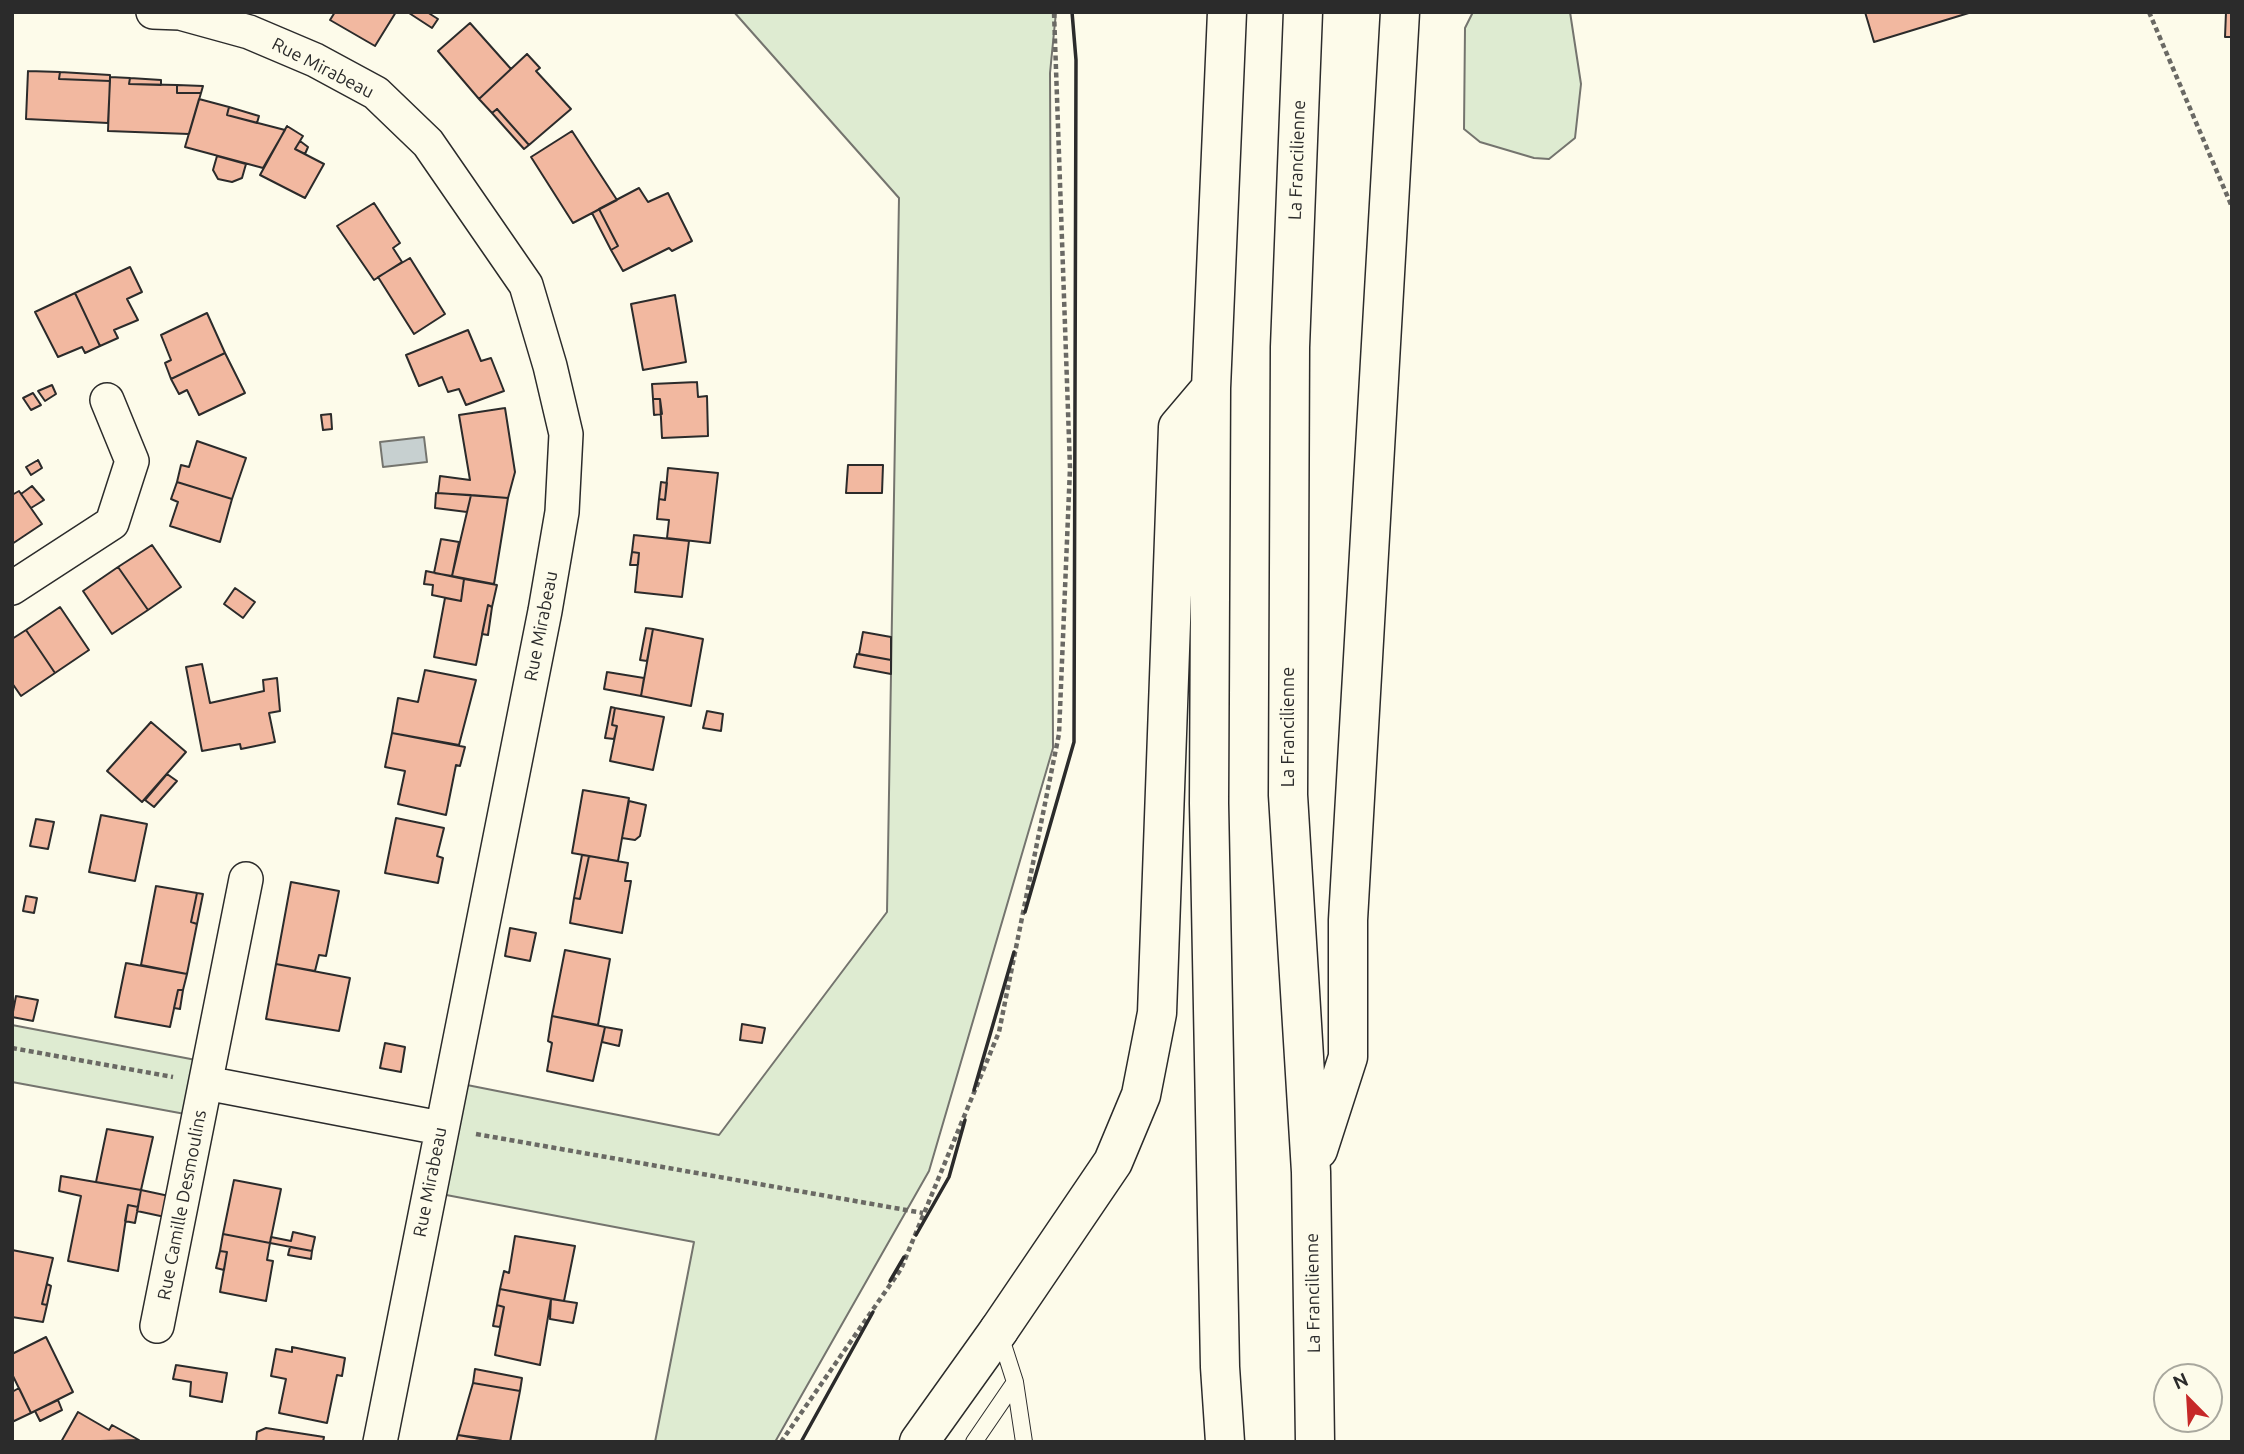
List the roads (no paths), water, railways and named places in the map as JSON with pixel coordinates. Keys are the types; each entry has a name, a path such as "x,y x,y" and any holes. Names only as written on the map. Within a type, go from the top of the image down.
{"main road":[{"path":"1225,1442 1219,1327 1210,817 1211,387 1227,12"},
{"name":"La Francilienne","path":"1303,12 1290,347 1288,795 1311,1172 1315,1442"},
{"path":"1311,1172 1348,1057 1348,920 1401,12"},
{"path":"919,1442 999,1330 1113,1161 1141,1095 1157,1013 1178,427 1211,387"}],"street":[{"name":"Rue Mirabeau","path":"153,12 180,13 249,32 315,60 376,93 428,143 526,285 550,366 566,434 562,512 380,1442"},
{"path":"12,588 112,523 132,461 107,400"},
{"name":"Rue Camille Desmoulins","path":"157,1326 246,879"},
{"path":"206,1083 440,1128"}],"lane":[{"path":"999,1330 1015,1382 1024,1442"},
{"path":"974,1442 1015,1382"}]}
